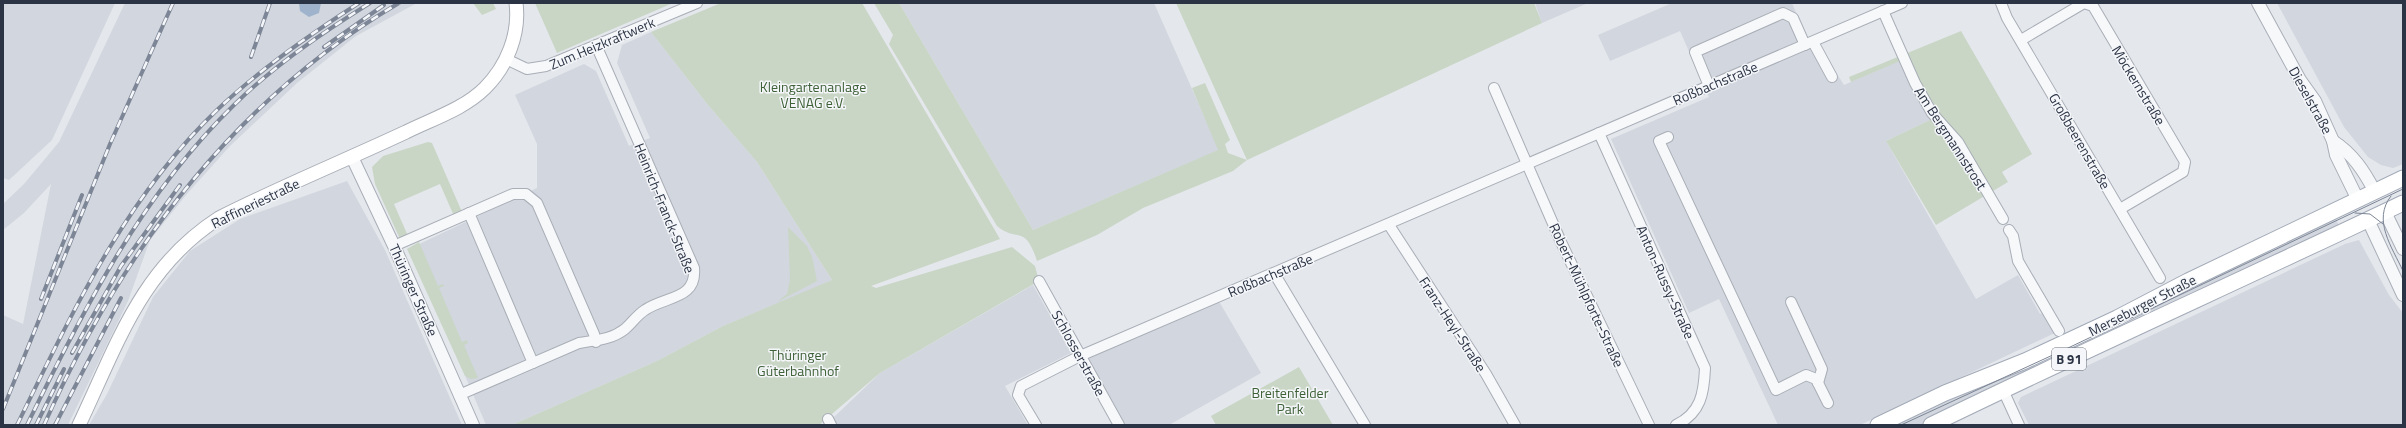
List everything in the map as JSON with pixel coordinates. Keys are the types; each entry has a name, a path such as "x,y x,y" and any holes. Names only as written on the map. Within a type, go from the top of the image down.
{"main road":[{"name":"Raffineriestraße","path":"79,425 134,309 152,280 170,257 195,235 219,218 469,101 488,85 506,59 514,36 516,3"},
{"name":"Merseburger Straße","path":"1878,425 1945,393 2025,361 2117,318 2188,281 2403,178"},
{"path":"2375,192 2385,212"},
{"path":"2358,200 2368,220"},
{"name":"Merseburger Straße","path":"1934,424 2003,390 2403,203"}],"street":[{"name":"Zum Heizkraftwerk","path":"506,59 521,67 537,69 697,3"},
{"name":"Roßbachstraße","path":"1036,425 1018,395 1021,386 1080,356 1389,225 1902,3"},
{"name":"Großbeerenstraße","path":"2001,3 2021,40 2160,278"},
{"name":"Möckernstraße","path":"2021,40 2084,3 2093,6 2185,162 2183,172 2120,209"},
{"name":"Dieselstraße","path":"2258,3 2300,80 2315,101 2333,141 2336,155 2358,200"},
{"name":"Am Bergmannstrost","path":"1883,11 1915,83 1932,114 1958,142 2003,219"},
{"path":"1709,86 1695,52 1782,13 1793,18 1832,77"},
{"name":"Heinrich-Franck-Straße","path":"459,395 579,343 596,342 625,329 645,310 685,292 690,288 694,277 694,268 596,45"},
{"path":"1494,88 1528,164"},
{"name":"Anton-Russy-Straße","path":"1599,133 1705,368 1704,392 1693,413 1676,425"},
{"path":"1668,137 1660,141 1713,247 1776,390 1806,376 1816,379 1828,403"},
{"path":"2333,141 2348,151 2366,174 2375,192"},
{"name":"Thüringer Straße","path":"352,157 394,246 473,425"},
{"name":"Robert-Mühlpforte-Straße","path":"1528,164 1561,242 1648,425"},
{"path":"394,246 513,194 526,194 532,198 543,216 594,334 596,342"},
{"path":"2385,212 2403,249"},
{"path":"469,213 533,363"},
{"path":"2368,220 2403,295"},
{"name":"Franz-Heyl-Straße","path":"1389,225 1486,374 1515,425"},
{"path":"2009,230 2013,236 2018,261 2059,331"},
{"path":"1274,273 1365,425"},
{"name":"Schlosserstraße","path":"1039,281 1119,425"},
{"path":"1792,302 1822,369 1818,383"},
{"path":"2003,390 2019,425"}],"shaded area":[{"path":"3,3 115,3 52,140 9,180 3,178"},
{"path":"125,3 417,3 356,36 297,83 229,147 186,195 150,240 128,301 68,425 3,425 3,315 23,324 51,184 24,213 3,230 3,204 24,184 59,142"},
{"path":"899,3 1154,3 1219,150 1033,230"},
{"path":"1535,3 1588,3 1542,23"},
{"path":"1672,3 1792,3 1811,49 1820,47 1844,85 1899,61 1930,120 1886,141 1976,299 2018,275 2040,314 2047,311 2059,331 1860,425 1778,425 1719,299 1689,313 1611,139 1709,97 1680,31 1610,61 1598,35"},
{"path":"2277,3 2403,3 2403,164 2393,168 2381,165 2368,157 2344,127"},
{"path":"651,32 708,105 757,162 832,280 821,285 821,288 814,288 723,326 657,361 512,425 486,425 411,248 537,188 537,144 515,95 584,64 596,71 629,146 650,138 617,63 622,45"},
{"path":"347,181 385,250 462,425 89,425 107,394 153,297 190,251 240,219"},
{"path":"2351,209 2355,210 2336,219 2339,226 1921,425 1887,425"},
{"path":"2359,240 2389,295 2403,313 2403,425 2029,425 2018,403 2021,397 2345,244"},
{"path":"1033,285 1071,353 1005,386 1028,425 836,425 832,419 880,373"},
{"path":"1217,298 1261,373 1169,425 1119,425 1080,356"}],"green space":[{"path":"473,3 493,3 496,9 482,15"},
{"path":"535,3 673,3 557,53"},
{"path":"721,3 862,3 1000,239 871,286 876,288 1012,247 1035,266 1039,281 880,373 819,425 512,425 657,361 723,326 832,280 757,162 708,105 651,32"},
{"path":"874,3 899,3 1033,230 1218,150 1192,88 1205,83 1230,140 1225,144 1228,153 1247,160 1233,171 1143,208 1097,235 1037,261 1033,249 1024,238 1004,231 997,226 889,44 893,35"},
{"path":"1176,3 1534,3 1542,23 1247,160"},
{"path":"1961,31 2032,154 2002,172 2008,182 1936,225 1886,141 1930,120 1914,92 1900,61 1851,82 1849,77"},
{"path":"428,142 432,143 462,212 454,216 440,184 394,204 408,236 400,239 375,184 372,167 383,156"},
{"path":"788,227 807,246 812,257 817,281 777,302 787,294 790,280"},
{"path":"419,242 438,286 443,284 444,286 439,288 462,342 467,340 468,343 464,345 478,378 471,379 465,376 407,249"},
{"name":"Breitenfelder Park","path":"1299,367 1333,425 1216,425 1211,416"}],"water":[{"path":"299,3 321,3 319,13 309,17 300,11"}],"tram line":[{"path":"1901,425 2068,348 2403,189"},
{"path":"2391,196 2383,214 2384,224 2389,243 2403,271"},
{"path":"2355,213 2370,214 2383,224"}],"railway":[{"path":"3,409 110,144 173,3"},
{"path":"251,57 270,3"},
{"path":"17,425 80,299 103,258 128,219 184,144 217,110 250,80 285,53 359,3"},
{"path":"27,425 70,339 117,255 171,176 202,139 235,104 266,76 334,26 370,3"},
{"path":"44,425 75,361 109,300 147,241 188,186 234,134 285,86 340,42 399,3"},
{"path":"324,47 384,5"},
{"path":"72,353 121,266 180,185"},
{"path":"41,299 82,195"},
{"path":"55,425 121,298"},
{"path":"36,425 64,369"}],"park label":[{"name":"Kleingartenanlage VENAG e.V.","path":"813,94"},
{"name":"Thüringer Güterbahnhof","path":"798,362"}]}
